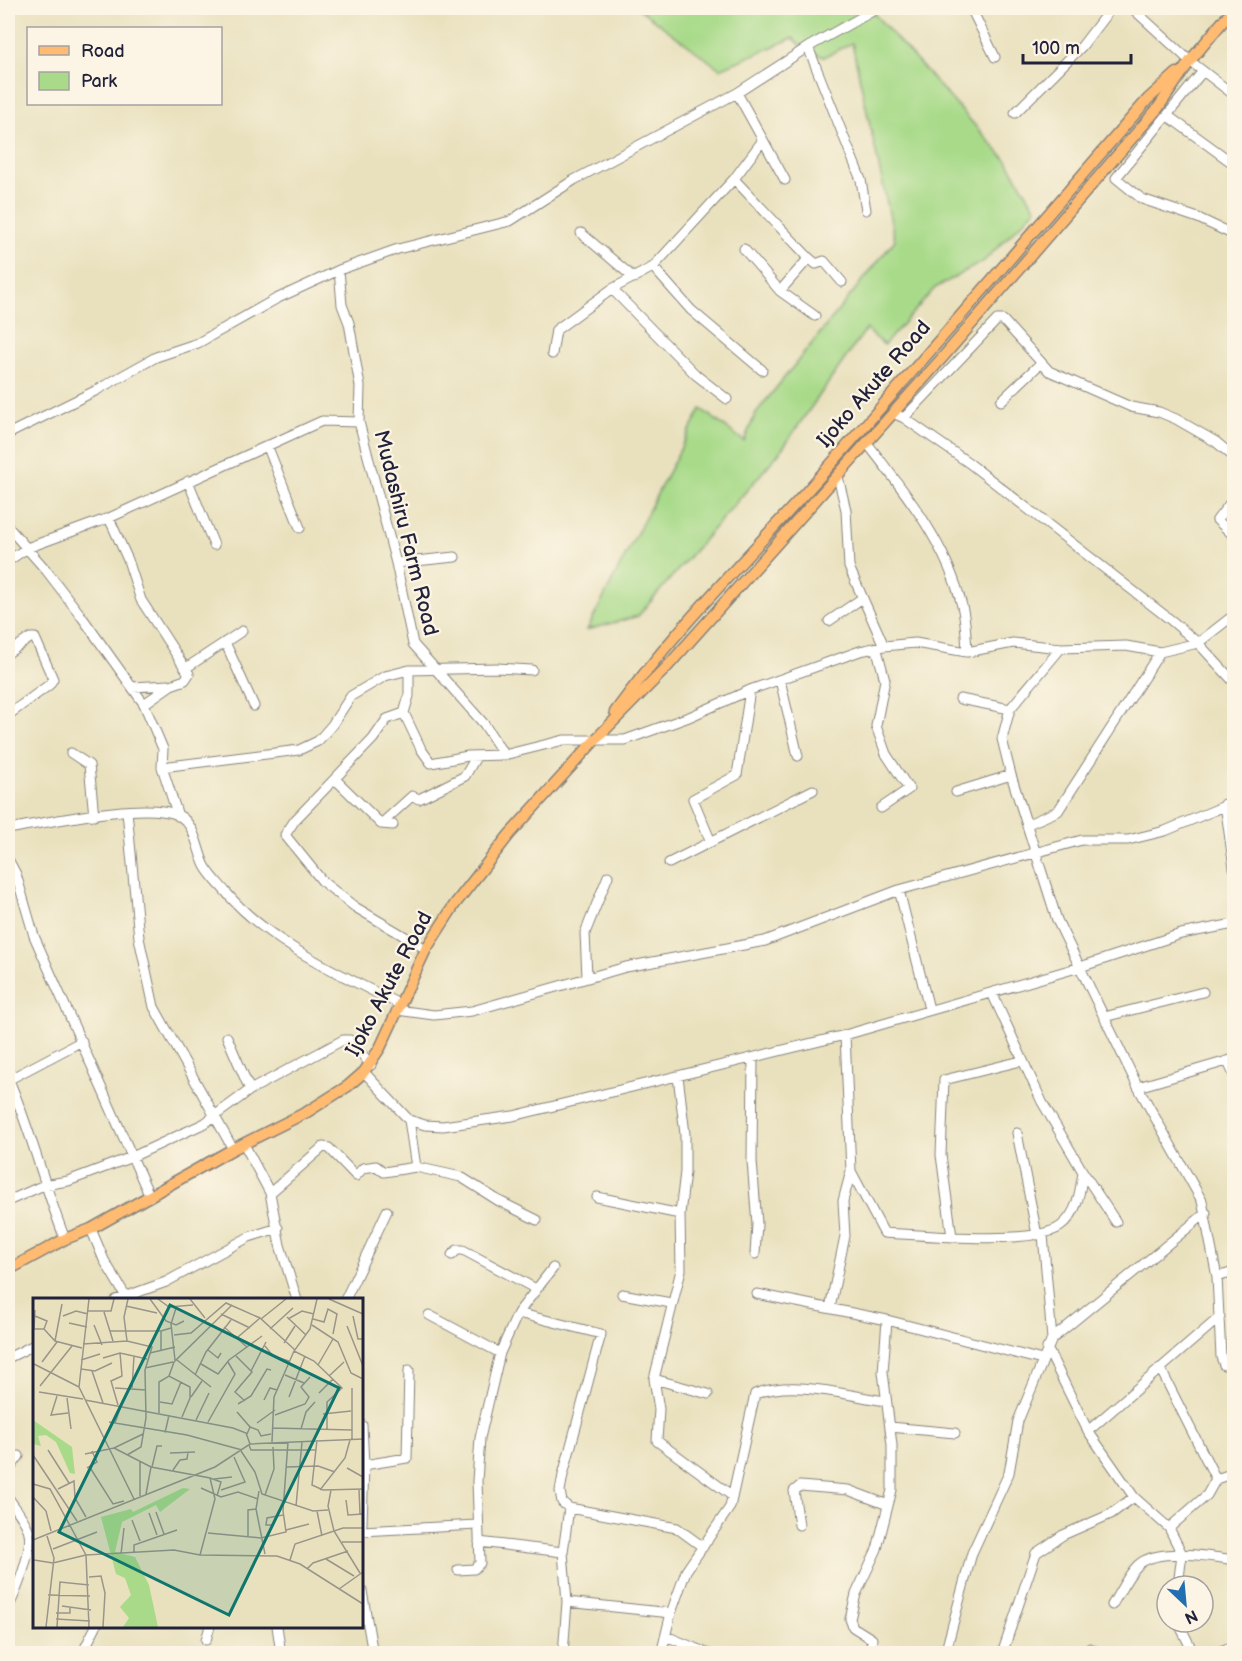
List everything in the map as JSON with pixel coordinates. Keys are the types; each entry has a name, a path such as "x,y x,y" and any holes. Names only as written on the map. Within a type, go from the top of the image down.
{"main road":[{"name":"Ijoko Akute Road","path":"8,1270 65,1239 91,1229 239,1146 306,1112 348,1086 367,1068 426,949 455,904 509,835 595,740 667,667 944,357 1158,108 1190,61 1234,8"},
{"name":"Ijoko Akute Road","path":"595,740 652,661 932,348 1148,99 1190,61"}],"street":[{"path":"971,8 995,57"},
{"path":"1016,113 1082,46 1111,8"},
{"path":"1132,8 1190,61 1234,95"},
{"path":"8,434 96,391 156,357 198,343 276,299 339,270 398,249 510,221 574,180 737,93 808,47 875,9"},
{"path":"808,47 861,180 866,210"},
{"path":"1203,71 1116,178 1142,199 1198,218 1234,235"},
{"path":"737,93 785,180"},
{"path":"1168,116 1234,164"},
{"path":"552,354 556,330 612,289 654,267 734,179 763,140"},
{"path":"734,179 809,258 816,264 824,261 842,282"},
{"path":"581,233 634,278"},
{"path":"744,249 780,291 815,316"},
{"path":"780,291 809,258"},
{"path":"654,267 691,310 762,370"},
{"name":"Mudashiru Farm Road","path":"339,270 342,304 349,323 360,386 359,422 396,563 413,644 484,724 504,755"},
{"path":"612,289 696,375 727,399"},
{"path":"904,418 997,320 1003,320 1049,371 1085,389 1122,401 1131,407 1159,411 1215,442 1234,458"},
{"path":"1002,401 1041,363"},
{"path":"892,413 904,418 969,463 1198,643 1234,682"},
{"path":"8,561 27,548 110,518 322,421 359,422"},
{"path":"867,443 916,506 949,569 962,606 967,652"},
{"path":"267,445 300,528"},
{"path":"838,477 846,510 849,567 881,648 885,680 876,726 886,754 909,789 880,808"},
{"path":"189,481 214,545"},
{"path":"1234,498 1217,520 1234,536"},
{"path":"110,518 128,560 141,600 186,668 189,678 171,685 144,704"},
{"path":"8,528 80,614 144,704 163,749 162,767 178,816"},
{"path":"396,563 455,556"},
{"path":"829,621 861,598"},
{"path":"409,670 409,696 404,713 421,749 431,763 468,756 504,755 564,740 625,740 750,690 860,651 915,643 967,652 1013,643 1061,648 1126,646 1160,652 1198,643 1234,615"},
{"path":"186,668 242,631"},
{"path":"8,652 30,638 35,638 53,679 49,685 8,715"},
{"path":"225,642 254,706"},
{"path":"1061,648 1010,709 1002,740 1057,920 1138,1087 1191,1180 1206,1213 1217,1277 1221,1357 1224,1365 1234,1366"},
{"path":"1028,824 1058,811 1160,652"},
{"path":"162,767 299,750 318,741 332,725 351,696 385,676 409,670 497,668 532,670"},
{"path":"780,680 798,756"},
{"path":"132,687 171,685"},
{"path":"711,842 693,799 737,775 750,690"},
{"path":"960,699 1010,709"},
{"path":"404,713 387,719 373,739 294,820 285,835 323,882 355,907 426,949"},
{"path":"71,753 88,765 94,816"},
{"path":"381,824 412,796 419,798 465,776 476,757"},
{"path":"956,792 1011,775"},
{"path":"335,778 381,824 393,825"},
{"path":"669,863 813,790"},
{"path":"8,829 127,811 151,810 178,816 190,824 206,868 238,907 309,955 398,1007 434,1015 472,1011 587,977 661,960 765,941 899,890 1082,840 1128,840 1165,831 1230,803 1234,868"},
{"path":"127,811 139,938 150,994 159,1017 215,1113 270,1193 279,1228 280,1245 297,1298"},
{"path":"8,859 16,874 34,936 150,1197"},
{"path":"587,977 585,933 608,876"},
{"path":"899,890 929,1009"},
{"path":"409,1120 443,1126 513,1116 845,1035 1080,967 1181,934 1234,924"},
{"path":"1104,1017 1203,992"},
{"path":"992,993 1021,1061 1083,1172 1116,1222"},
{"path":"830,1308 845,1236 843,1201 851,1170 845,1035"},
{"path":"227,1037 250,1090"},
{"path":"8,1202 44,1185 68,1181 132,1157 205,1123 215,1113 250,1090 343,1040 350,1040 367,1068 409,1120 416,1167"},
{"path":"65,1239 44,1185 21,1107 8,1079 81,1041"},
{"path":"753,1058 752,1161 757,1224 755,1254"},
{"path":"1138,1087 1231,1060 1234,1075"},
{"path":"952,1237 941,1155 944,1080 1021,1061"},
{"path":"678,1076 685,1134 685,1172 680,1214 681,1270 654,1379 659,1409 657,1441 731,1496"},
{"path":"1017,1133 1040,1235 1050,1344 1088,1431 1134,1497 1169,1528 1182,1554 1180,1574"},
{"path":"270,1193 323,1147 329,1148 356,1176 363,1168 376,1166 384,1172 398,1172 416,1167 461,1177 499,1201 537,1220"},
{"path":"851,1170 884,1233 952,1237 1040,1235 1062,1226 1078,1202 1083,1172"},
{"path":"597,1197 680,1214"},
{"path":"345,1298 387,1211"},
{"path":"945,1653 968,1565 1009,1473 1018,1420 1050,1344 1206,1213"},
{"path":"91,1229 120,1297 166,1282 249,1237 279,1228"},
{"path":"452,1255 457,1250 463,1250 536,1289"},
{"path":"458,1570 478,1568 480,1438 500,1353 518,1312 553,1268"},
{"path":"1217,1277 1234,1272"},
{"path":"622,1294 671,1303"},
{"path":"757,1294 887,1320 1042,1360"},
{"path":"518,1312 601,1334 560,1491 562,1502 569,1508 677,1528 703,1547"},
{"path":"429,1315 500,1353"},
{"path":"1088,1431 1220,1317"},
{"path":"870,1653 872,1639 853,1627 850,1619 856,1594 877,1549 893,1476 883,1372 887,1320"},
{"path":"8,1358 33,1346"},
{"path":"1160,1368 1216,1479"},
{"path":"364,1465 407,1458 409,1370"},
{"path":"654,1379 708,1394"},
{"path":"662,1653 671,1613 686,1571 730,1507 755,1394 771,1389 793,1388 885,1401"},
{"path":"890,1426 956,1433"},
{"path":"363,1445 363,1494"},
{"path":"8,1471 19,1456"},
{"path":"1169,1528 1207,1495 1216,1479 1234,1473"},
{"path":"799,1525 795,1491 800,1486 848,1490 888,1505"},
{"path":"8,1497 29,1530 30,1539 18,1585 8,1608"},
{"path":"1002,1653 1036,1553 1063,1536 1111,1514 1134,1497"},
{"path":"563,1653 567,1602 563,1552 569,1508"},
{"path":"363,1531 477,1524"},
{"path":"479,1542 563,1552"},
{"path":"1112,1605 1140,1563 1182,1554 1234,1560"},
{"path":"363,1597 373,1653"},
{"path":"567,1602 671,1613"},
{"path":"82,1653 95,1628"},
{"path":"206,1640 209,1628"},
{"path":"277,1628 281,1653"},
{"path":"1184,1634 1194,1653"},
{"path":"666,1636 709,1653"},
{"path":"1213,1653 1234,1646"},
{"path":"1090,1648 1101,1653"}],"green space":[{"path":"638,8 869,8 1007,161 1036,209 984,261 935,288 884,345 866,329 779,453 638,616 587,630 701,409 744,441 756,413 895,240 852,43 824,57 806,50 793,38 720,69"}]}
